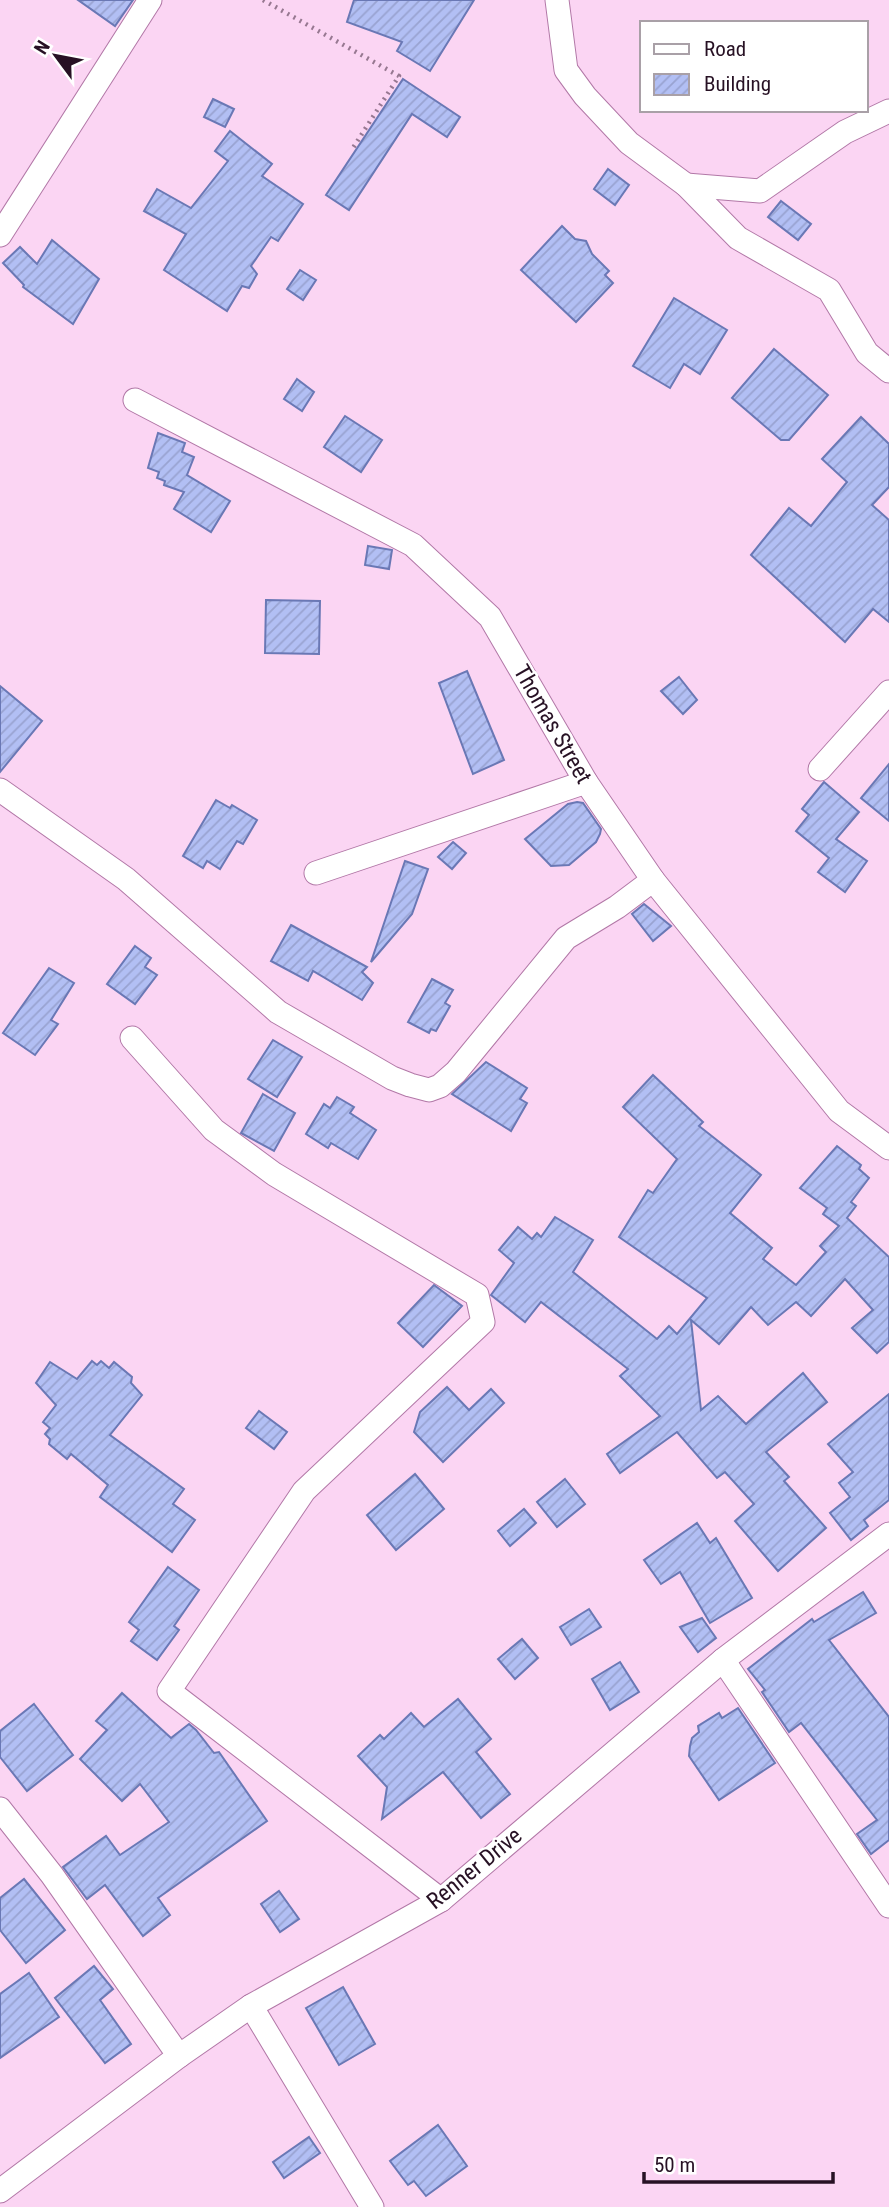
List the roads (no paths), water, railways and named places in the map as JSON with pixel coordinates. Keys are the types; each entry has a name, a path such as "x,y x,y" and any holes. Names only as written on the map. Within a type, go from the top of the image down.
{"street":[{"path":"0,235 150,0"},
{"path":"557,0 566,70 629,143 686,185 738,238 828,290 867,353 889,371"},
{"path":"686,185 760,191 845,132 889,111"},
{"name":"Thomas Street","path":"135,400 413,545 490,617 586,782 653,880 839,1111 889,1148"},
{"path":"820,769 889,692"},
{"path":"316,873 586,782"},
{"path":"0,790 125,878 278,1013 392,1078 429,1090 440,1086 456,1072 566,938 618,907 653,880"},
{"path":"132,1038 214,1130 274,1174 477,1294 483,1322 304,1491 169,1691 441,1899"},
{"name":"Renner Drive","path":"0,2191 179,2056 251,2006 441,1899 723,1660 889,1534"},
{"path":"723,1660 889,1906"},
{"path":"0,1809 52,1875 179,2056"},
{"path":"251,2006 372,2207"}]}
